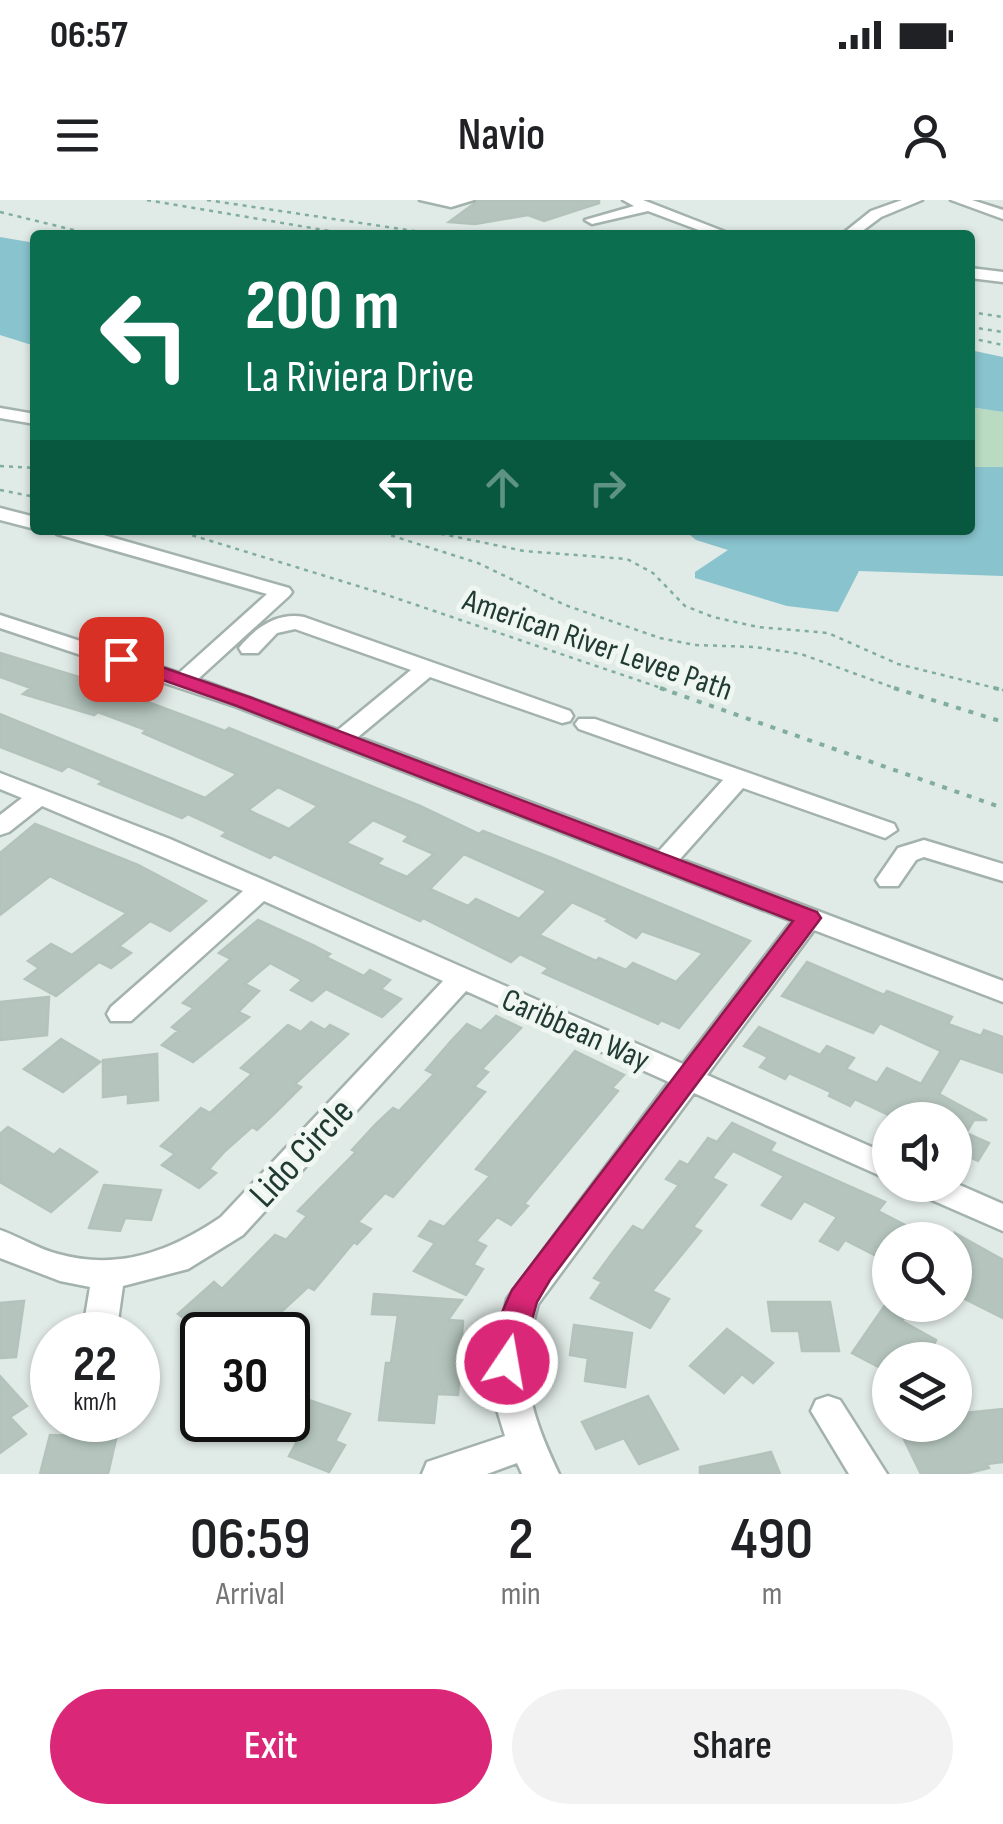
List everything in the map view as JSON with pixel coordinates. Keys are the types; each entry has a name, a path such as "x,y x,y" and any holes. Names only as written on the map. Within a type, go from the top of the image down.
{"street":[{"path":"427,200 467,200"},
{"path":"630,200 712,230"},
{"path":"855,230 876,214 915,200"},
{"path":"958,200 1003,216"},
{"path":"592,220 648,208"},
{"path":"975,274 1003,277"},
{"path":"0,413 30,419"},
{"path":"0,514 30,522"},
{"path":"82,535 282,592 184,680"},
{"path":"0,621 184,680 1003,992"},
{"path":"250,648 270,628 296,622 562,716"},
{"path":"341,739 427,668"},
{"path":"587,724 885,830"},
{"path":"664,862 738,778"},
{"name":"Caribbean Way","path":"0,780 261,889 872,1160"},
{"path":"0,827 40,795"},
{"path":"889,880 907,854 924,848 1003,872"},
{"path":"121,1014 261,889"},
{"path":"440,1474 533,1460 512,1412 507,1378 512,1329 523,1298 808,918"},
{"name":"Lido Circle","path":"0,1243 47,1268 108,1275 147,1270 185,1256 232,1226 462,978"},
{"path":"967,1202 1003,1218"},
{"path":"102,1312 108,1275"},
{"path":"828,1411 870,1474"}],"path":[{"path":"147,200 324,230"},
{"path":"207,200 407,230"},
{"path":"0,212 74,230"},
{"path":"975,313 1003,317"},
{"path":"975,327 1003,332"},
{"path":"975,339 1003,345"},
{"path":"0,466 30,468"},
{"path":"0,490 30,496"},
{"name":"American River Levee Path","path":"194,535 585,663 1003,808"},
{"path":"390,535 478,562 566,605 660,638 695,645 755,647 801,654 935,703 1003,722"},
{"path":"446,535 524,551 627,559 652,573 685,606 713,617 828,633 898,664 1003,690"}],"green space":[{"path":"975,408 1003,412 1003,467 975,467"}],"water":[{"path":"0,237 30,242 30,344 0,335"},
{"path":"975,351 1003,357 1003,412 975,408"},
{"path":"975,467 1003,467 1003,576 859,571 838,612 787,606 695,578 695,572 728,550 690,535 975,535"}],"building":[{"path":"479,200 599,203 544,221 528,215 475,224 449,222"},
{"path":"0,653 92,681 225,731 229,728 479,834 483,831 554,859 750,941 679,1028 661,1020 658,1024 543,973 549,968 520,954 511,962 423,918 420,921 274,854 270,858 222,836 227,832 188,814 182,818 99,784 103,781 68,766 62,771 0,747 0,714 205,798 237,774 143,733 146,730 98,712 94,715 23,694 31,688 0,677","holes":["278,787 318,806 289,829 248,810","373,820 409,836 404,841 434,854 407,877 377,864 382,859 346,843","464,854 547,891 519,919 476,899 468,906 430,889","572,902 609,919 606,921 636,938 642,931 703,953 676,982 633,963 626,970 599,958 596,961 539,935"]},
{"path":"35,824 138,865 206,901 170,931 150,921 119,946 131,953 111,968 99,962 56,996 25,979 39,968 28,961 51,944 72,955 127,913 50,876 0,915 0,853"},
{"path":"258,920 313,945 330,954 326,957 364,976 370,970 390,980 381,989 401,999 382,1017 326,989 312,1001 291,990 302,980 270,963 245,984 259,991 238,1012 249,1017 193,1062 162,1045 178,1031 172,1027 194,1008 183,1003 231,959 219,953"},
{"path":"807,962 884,995 887,991 952,1017 948,1024 981,1036 984,1030 1003,1037 1003,1073 960,1058 939,1094 954,1102 872,1102 872,1107 855,1099 850,1106 829,1096 831,1092 789,1073 785,1079 760,1067 768,1057 744,1046 759,1027 820,1055 827,1046 854,1058 846,1069 877,1083 887,1068 921,1084 941,1051 880,1023 873,1033 782,996"},
{"path":"49,997 47,1035 0,1040 0,1002"},
{"path":"496,1016 521,1028 482,1069 488,1072 474,1087 485,1092 393,1197 385,1193 358,1222 371,1229 357,1244 354,1242 314,1290 308,1287 281,1312 180,1312 214,1282 222,1289 275,1235 286,1240 307,1216 298,1211 356,1152 352,1150 376,1124 393,1108 399,1111 434,1074 426,1070 451,1041 467,1024 481,1031"},
{"path":"311,1022 325,1030 330,1025 348,1034 295,1084 301,1087 275,1113 225,1151 209,1169 216,1173 199,1188 162,1165 175,1154 161,1146 201,1108 210,1113 252,1074 241,1068 288,1025 301,1032"},
{"path":"61,1039 100,1062 63,1092 24,1069"},
{"path":"575,1051 624,1075 612,1088 618,1091 511,1225 497,1217 476,1241 486,1246 473,1265 483,1269 466,1295 414,1271 435,1243 419,1236 430,1221 444,1227 490,1176 476,1169"},
{"path":"157,1054 158,1100 128,1103 128,1094 103,1097 103,1060"},
{"path":"972,1112 987,1120 972,1123"},
{"path":"732,1123 775,1143 770,1151 872,1196 872,1202 885,1202 878,1211 899,1222 872,1222 872,1254 845,1240 838,1250 820,1241 837,1217 804,1201 791,1219 762,1205 784,1176 733,1151 712,1178 726,1185 693,1227 701,1231 652,1291 669,1299 650,1328 591,1298 602,1282 594,1278 633,1226 643,1231 679,1185 666,1179 680,1161 688,1165 708,1138 717,1142"},
{"path":"8,1127 54,1155 60,1149 97,1172 51,1212 0,1182 0,1134"},
{"path":"972,1136 989,1143 978,1161 972,1158"},
{"path":"104,1185 161,1190 151,1220 125,1218 120,1231 89,1228"},
{"path":"972,1243 1003,1260 1003,1318 972,1302"},
{"path":"374,1294 462,1300 448,1320 463,1321 458,1395 437,1394 434,1423 379,1420 386,1363 391,1363 398,1315 372,1314"},
{"path":"24,1301 16,1357 0,1358 0,1303"},
{"path":"768,1302 830,1302 839,1351 802,1351 799,1331 772,1331"},
{"path":"873,1322 904,1322 936,1340 872,1342 872,1364 852,1353"},
{"path":"574,1325 632,1333 625,1387 585,1381 588,1358 570,1355"},
{"path":"727,1329 773,1363 753,1383 742,1374 724,1393 690,1366"},
{"path":"0,1376 27,1406 10,1417 26,1434 0,1453"},
{"path":"648,1396 678,1449 639,1464 624,1438 596,1449 582,1422"},
{"path":"310,1400 350,1414 335,1441 345,1445 329,1472 289,1456 297,1442 310,1442"},
{"path":"1003,1409 1003,1462 964,1474 921,1474 905,1442 972,1442 972,1412"},
{"path":"48,1442 115,1442 108,1474 40,1474"},
{"path":"771,1452 780,1474 700,1474 700,1467"}],"route":[{"path":"121,659 245,702 808,918 540,1272 523,1298 512,1329 507,1362"}]}
